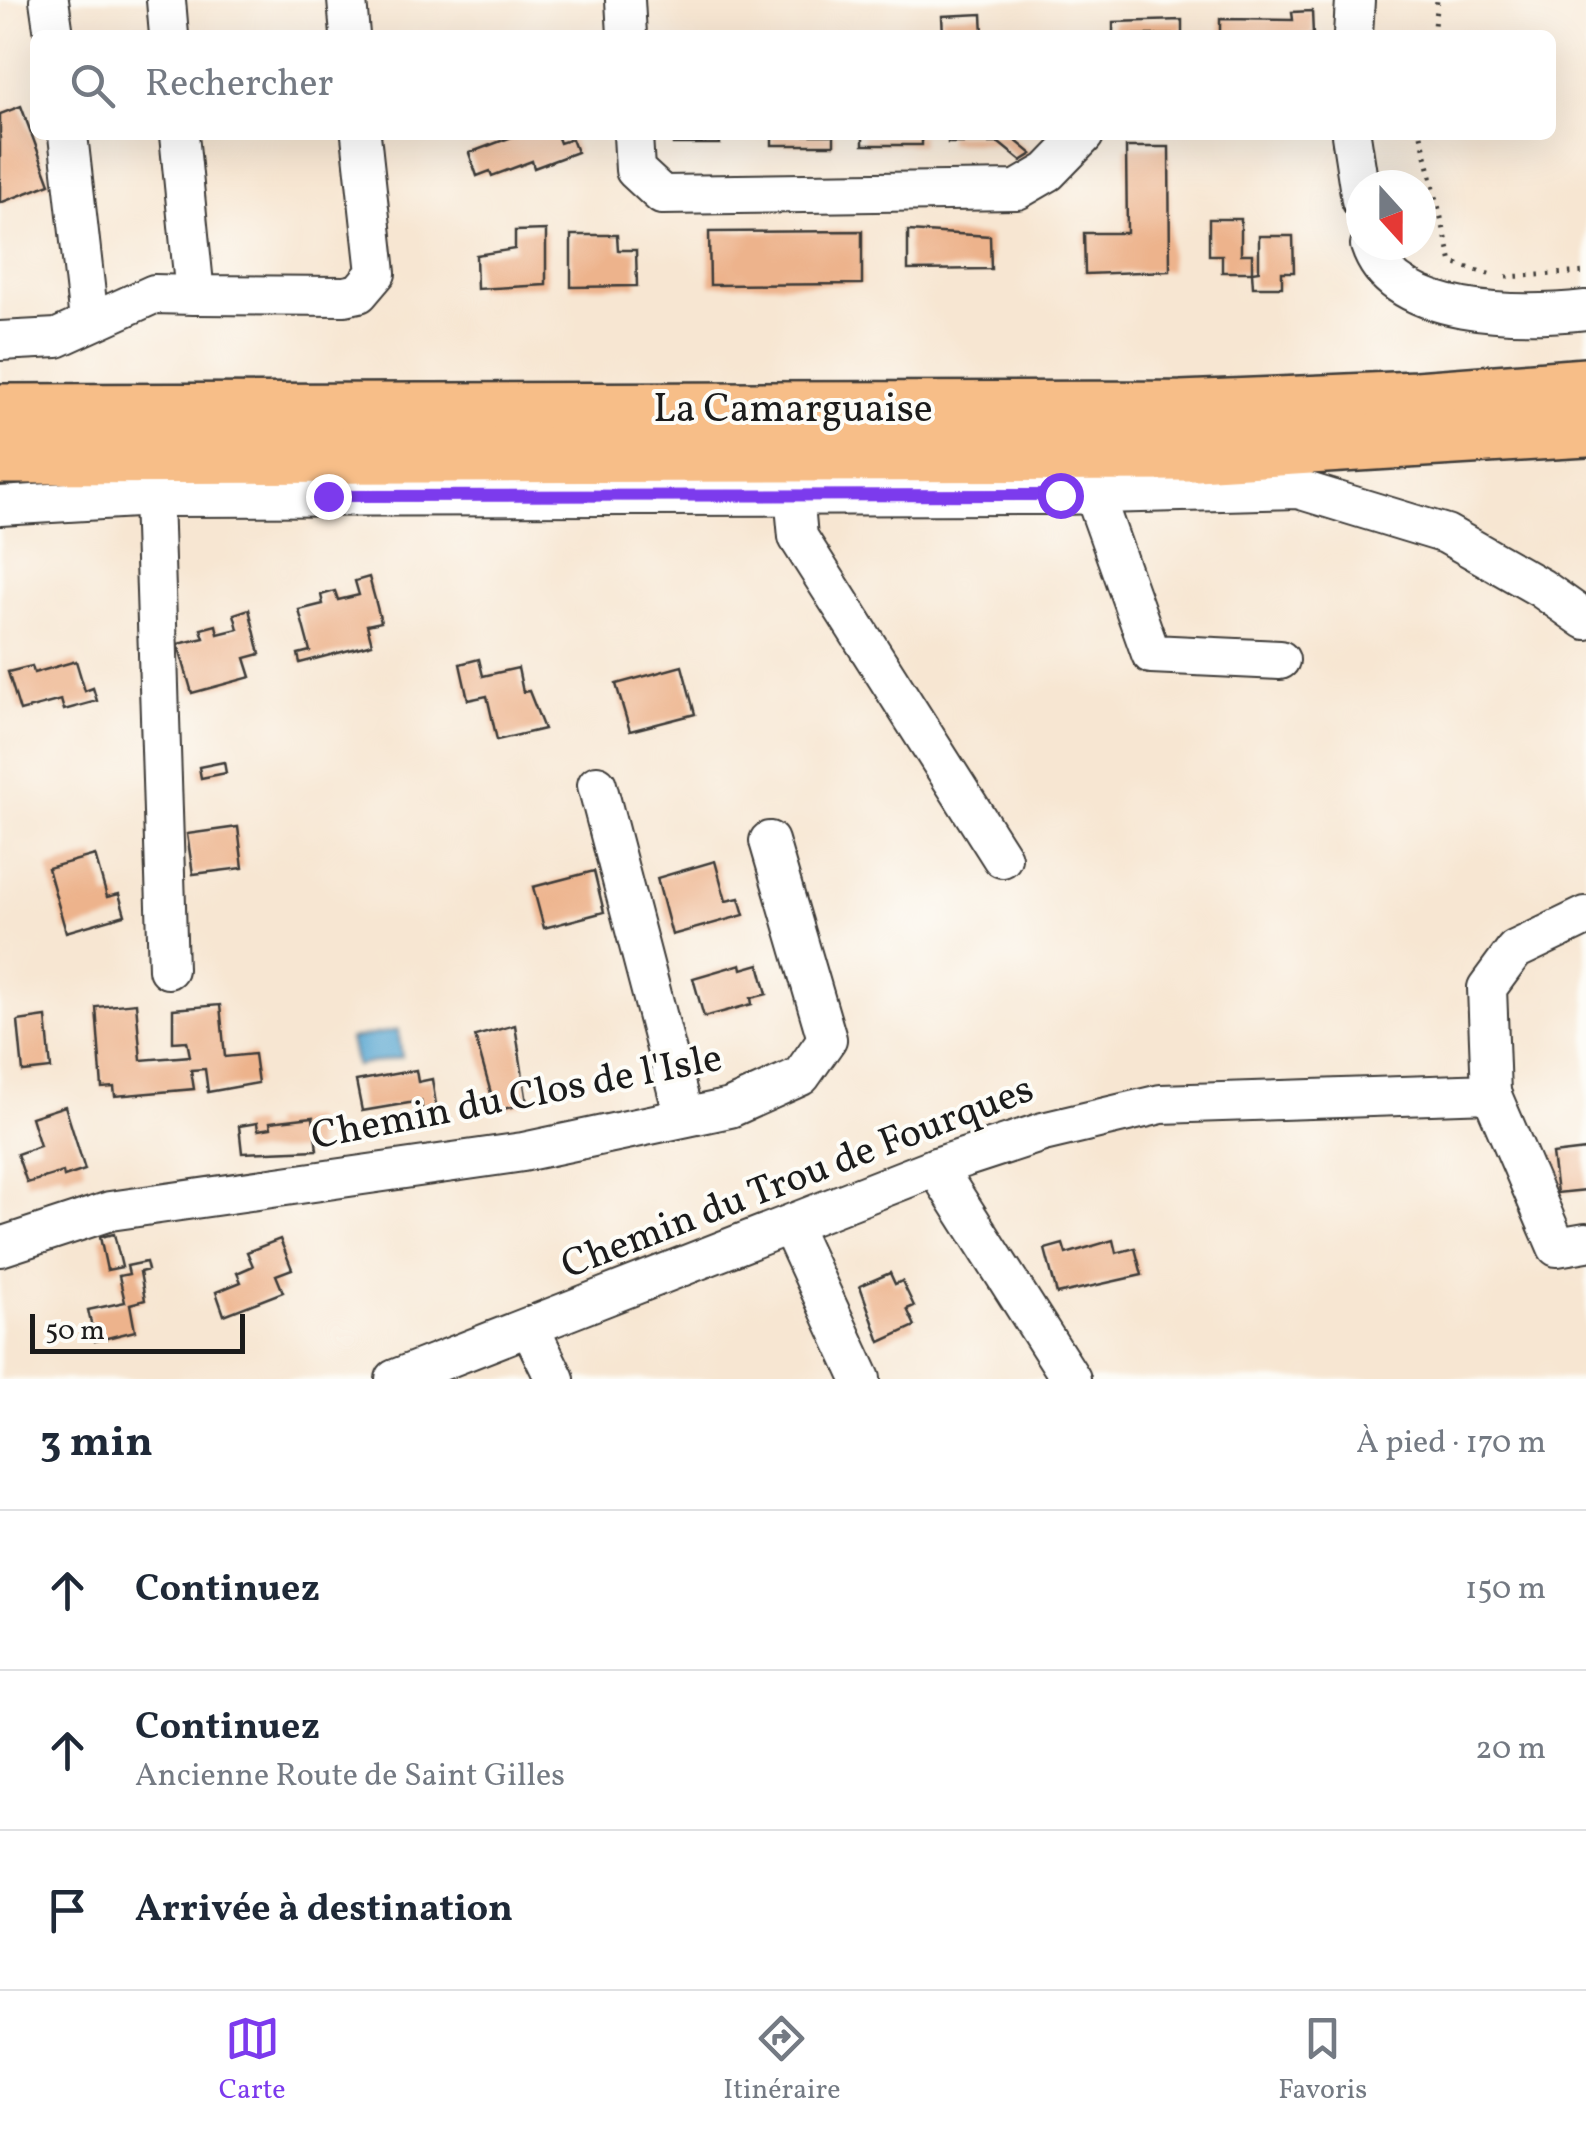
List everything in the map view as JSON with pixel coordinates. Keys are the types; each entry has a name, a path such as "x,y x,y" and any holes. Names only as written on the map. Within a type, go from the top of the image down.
{"highway":[{"name":"La Camarguaise","path":"0,412 1181,409 1417,399 1586,386"},
{"name":"La Camarguaise","path":"0,456 1196,453 1586,430"}],"street":[{"path":"49,0 53,30"},
{"path":"166,0 169,30"},
{"path":"347,0 350,30"},
{"path":"625,0 627,30"},
{"path":"1352,30 1355,0"},
{"path":"69,140 89,322"},
{"path":"179,140 194,294"},
{"path":"0,341 57,338 154,294 345,296 370,284 376,273 362,140"},
{"path":"633,140 635,170 662,195 1017,190 1048,172 1079,140"},
{"path":"1353,140 1357,170"},
{"path":"1377,260 1381,270 1408,292 1442,302 1482,311 1586,310"},
{"path":"0,506 154,497 1094,494 1298,489 1446,534 1541,588 1586,620"},
{"path":"794,494 798,537 1002,858"},
{"path":"1094,494 1151,654 1280,660"},
{"path":"154,497 168,969"},
{"path":"596,785 673,1060 684,1118"},
{"name":"Chemin du Clos de l'Isle","path":"0,1248 110,1211 523,1152 684,1118 730,1108 801,1076 827,1039 769,841"},
{"path":"1586,916 1515,950 1487,988 1491,1092 1557,1247 1586,1242"},
{"name":"Chemin du Trou de Fourques","path":"395,1379 936,1167 1043,1132 1161,1104 1491,1092"},
{"path":"936,1167 1071,1379"},
{"path":"790,1224 861,1379"},
{"path":"530,1328 554,1379"}],"path":[{"path":"1433,30 1437,0"},
{"path":"1422,140 1452,263 1498,278 1586,272"}],"water":[{"path":"398,1030 402,1057 356,1066 350,1039"}],"building":[{"path":"1312,11 1313,30 1220,30 1220,19 1293,20 1292,12"},
{"path":"982,14 983,30 943,30 942,16"},
{"path":"1182,20 1182,30 1113,30 1113,22"},
{"path":"21,106 30,140 34,140 50,184 0,203 0,114"},
{"path":"504,140 572,140 577,152 534,168 532,161 492,176 490,171 477,176 469,153"},
{"path":"673,140 720,140 720,144 673,144"},
{"path":"772,140 834,140 834,145 772,145"},
{"path":"863,140 922,140 922,145 863,145"},
{"path":"1015,140 1032,154 1021,161 999,143 948,143"},
{"path":"1126,147 1169,147 1170,271 1085,274 1084,233 1127,233"},
{"path":"1209,219 1241,219 1241,254 1252,254 1252,272 1222,272 1222,255 1209,255"},
{"path":"546,230 546,285 477,289 476,255 515,249 515,231"},
{"path":"862,231 862,284 710,285 709,232"},
{"path":"908,231 990,236 991,269 908,270"},
{"path":"571,235 617,235 618,250 636,250 637,286 571,287"},
{"path":"1259,236 1293,236 1294,272 1282,272 1282,287 1253,287 1252,272 1259,271"},
{"path":"369,577 381,622 367,625 372,644 300,663 298,654 310,651 299,610 323,604 321,595 335,591 338,600 359,595 355,581"},
{"path":"249,609 260,654 245,658 251,677 192,693 178,644 204,638 201,629 216,625 218,634 238,629 234,614"},
{"path":"479,659 483,676 518,668 523,692 529,691 544,729 497,740 487,696 468,700 460,664"},
{"path":"76,661 85,691 93,688 97,701 64,710 61,700 20,711 8,672 32,666 34,673"},
{"path":"682,666 695,714 630,731 616,684"},
{"path":"224,762 226,773 201,778 199,767"},
{"path":"238,827 243,868 193,874 187,834"},
{"path":"95,855 107,897 119,894 125,915 66,932 48,868"},
{"path":"715,861 726,901 739,898 744,915 672,935 657,878"},
{"path":"594,871 604,912 544,928 533,887"},
{"path":"741,964 742,969 759,964 767,994 751,998 752,1004 704,1017 693,978"},
{"path":"136,1003 141,1060 190,1056 187,1041 173,1042 173,1009 220,1005 225,1057 254,1054 258,1083 208,1092 205,1069 191,1070 194,1089 115,1096 114,1087 102,1088 96,1007"},
{"path":"46,1017 51,1069 23,1072 18,1021"},
{"path":"515,1025 527,1103 496,1111 475,1036"},
{"path":"416,1070 418,1082 432,1079 437,1111 423,1113 421,1101 362,1111 356,1081"},
{"path":"65,1106 85,1170 27,1183 17,1154 40,1146 31,1117"},
{"path":"313,1117 317,1150 242,1153 239,1126 257,1123 258,1130 271,1128 270,1122"},
{"path":"1586,1150 1586,1190 1557,1193 1552,1154"},
{"path":"114,1234 122,1267 107,1270 100,1237"},
{"path":"280,1239 292,1269 276,1275 283,1292 224,1315 216,1292 241,1282 237,1273 253,1266 247,1252"},
{"path":"1113,1240 1116,1253 1135,1248 1142,1275 1057,1294 1045,1249 1063,1244 1066,1254"},
{"path":"146,1262 148,1270 140,1272 145,1300 130,1304 135,1331 95,1341 88,1310 125,1302 119,1276 129,1274 127,1266"},
{"path":"890,1273 895,1284 902,1281 914,1306 907,1309 915,1326 880,1342 860,1286"}],"route":[{"path":"328,496 1060,495"}]}
